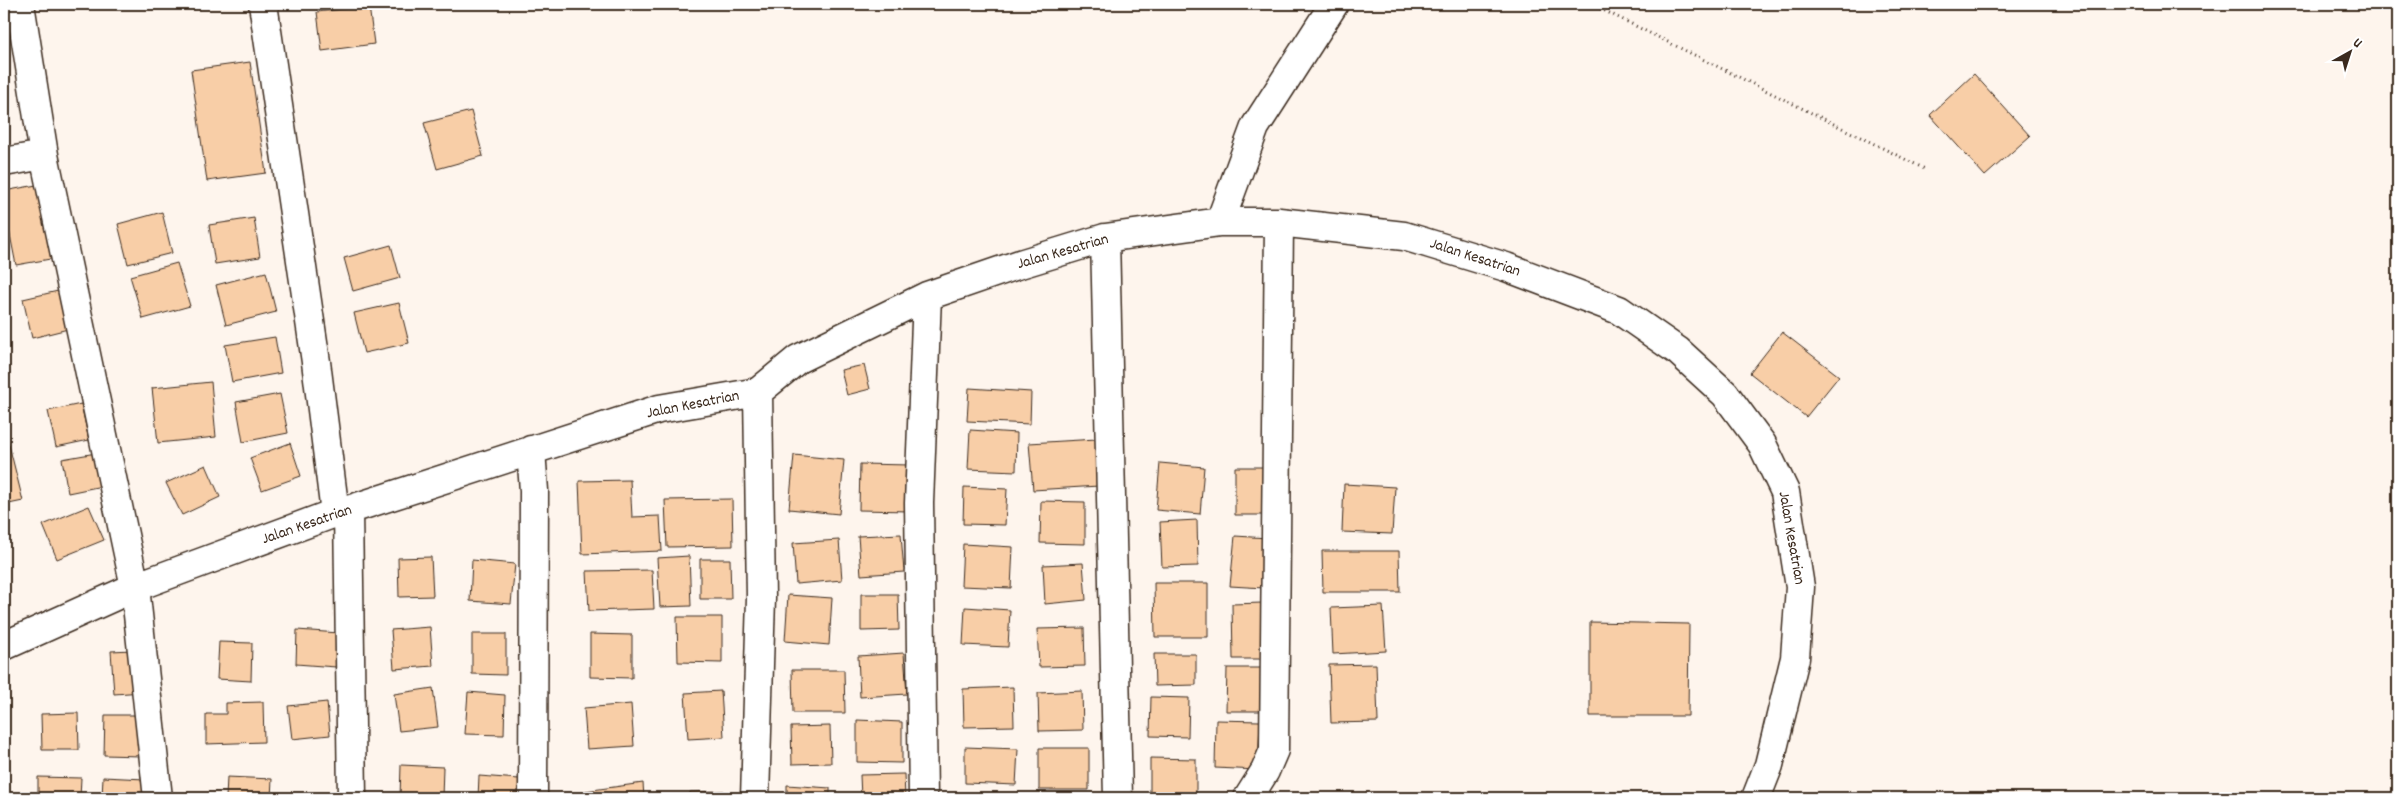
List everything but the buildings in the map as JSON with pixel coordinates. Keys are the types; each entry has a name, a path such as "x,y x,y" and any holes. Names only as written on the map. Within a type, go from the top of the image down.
{"street":[{"path":"20,4 44,155 135,587 158,798"},
{"path":"263,4 316,362 327,465 342,512 352,798"},
{"path":"1220,222 1255,127 1334,4"},
{"path":"4,162 44,155"},
{"name":"Jalan Kesatrian","path":"4,646 135,587 342,512 659,409 758,392 798,359 927,296 1105,238 1220,222 1279,222 1404,236 1506,267 1619,310 1678,351 1725,394 1762,444 1785,492 1800,587 1795,658 1769,765 1756,798"},
{"path":"1248,798 1265,771 1274,750 1279,222"},
{"path":"1105,238 1118,798"},
{"path":"923,798 920,503 927,296"},
{"path":"755,798 761,598 758,392"},
{"path":"531,450 534,491 533,798"}],"path":[{"path":"1591,4 1927,170"}]}
